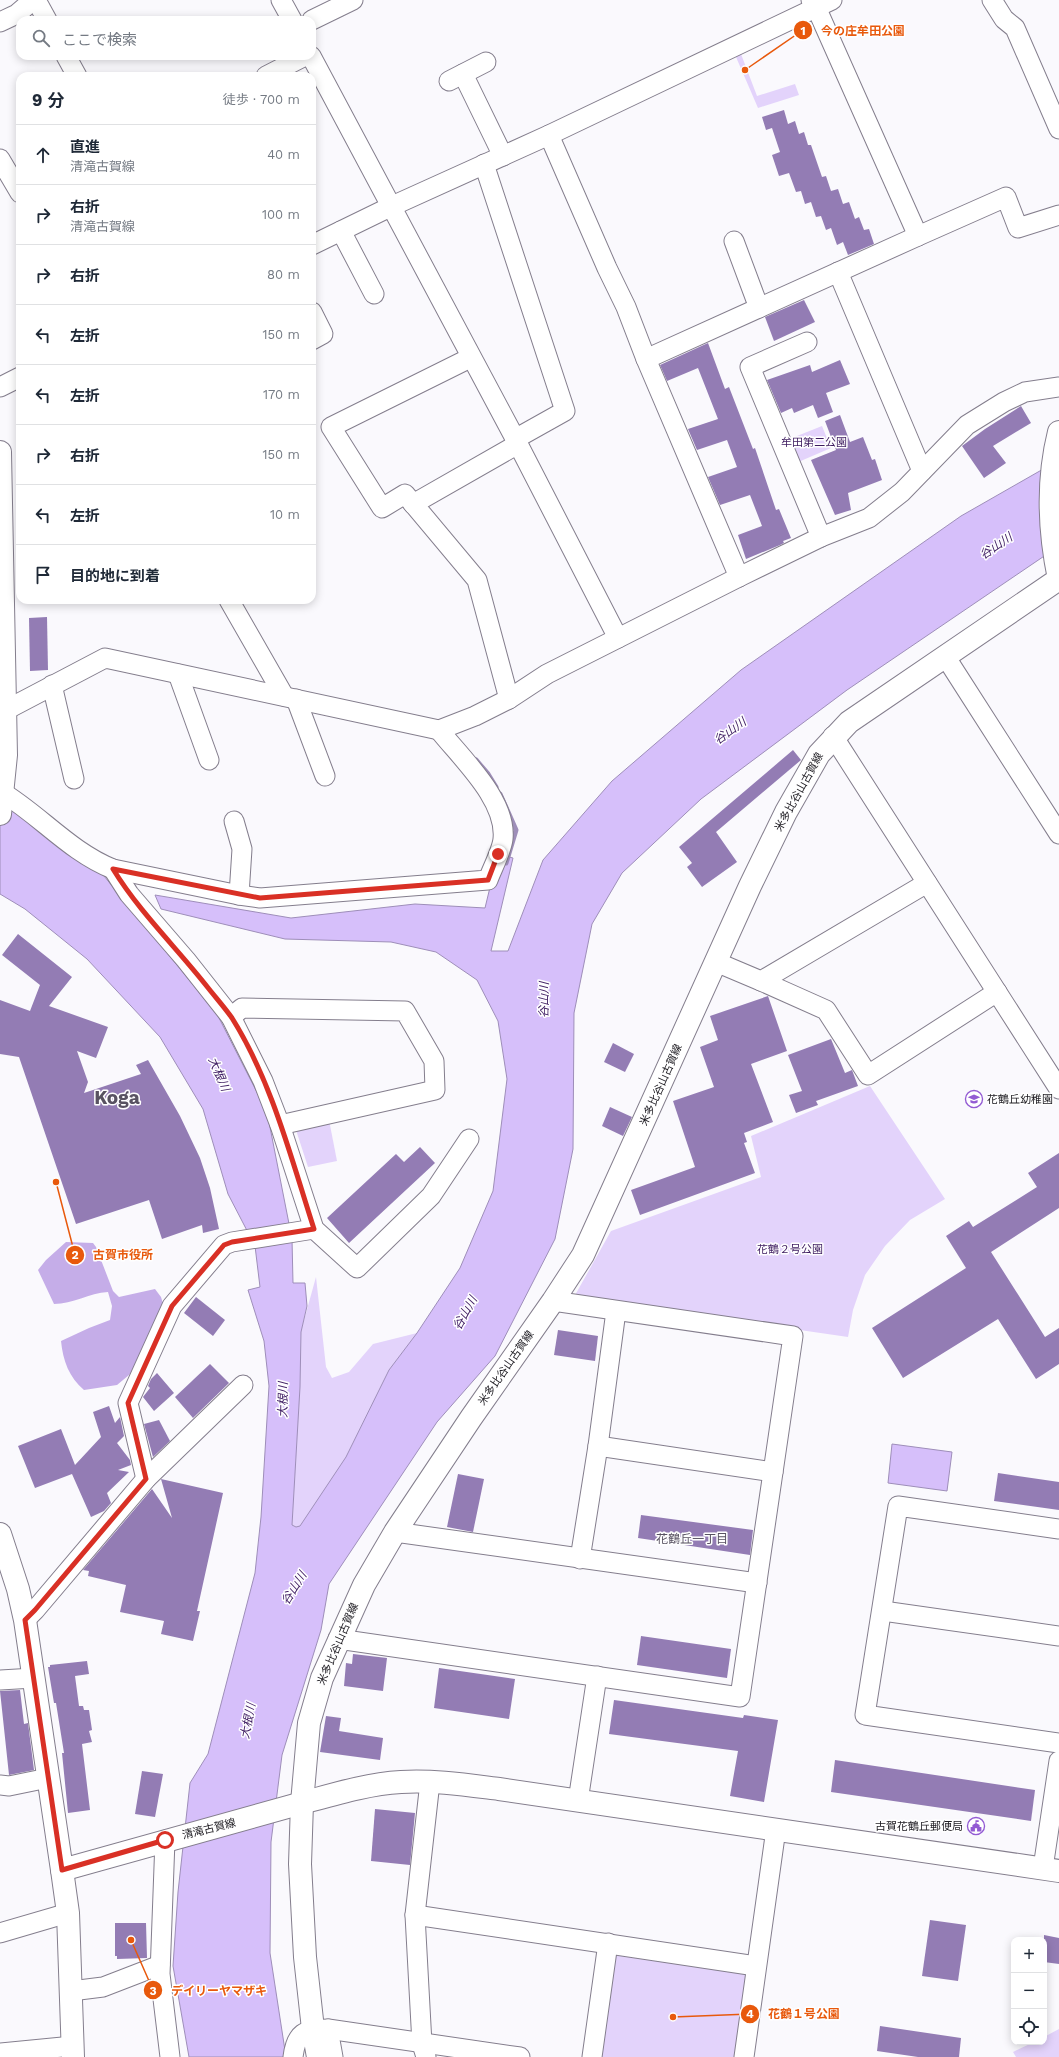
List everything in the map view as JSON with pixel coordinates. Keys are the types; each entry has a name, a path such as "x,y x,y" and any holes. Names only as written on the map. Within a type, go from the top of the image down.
{"main road":[{"name":"米多比谷山古賀線","path":"302,1803 309,1722 322,1678 338,1639 364,1585 395,1532 471,1418 553,1302 583,1255 786,812 819,754 833,736 849,722 1059,579 1053,551 1051,474 1057,440"},
{"path":"0,452 6,710 6,755 1,799"},
{"path":"0,1534 5,1560 25,1620 62,1870 68,1913 73,2052"},
{"name":"清滝古賀線","path":"62,1870 165,1840 281,1810 354,1789 401,1782 430,1782 500,1789 1051,1869"},
{"path":"302,1803 300,1864 304,1957 320,2029 318,2057"}],"street":[{"path":"0,22 17,14 33,0"},
{"path":"36,0 45,16"},
{"path":"281,0 290,16"},
{"path":"316,18 353,0"},
{"path":"992,0 1004,19 1015,28 1053,95 1059,129"},
{"path":"316,243 390,207 549,135 806,14 820,2 918,236"},
{"path":"68,60 75,72"},
{"path":"274,72 297,60"},
{"path":"313,60 470,358 516,442 618,638"},
{"path":"486,62 456,77 503,156"},
{"path":"549,135 601,255 626,307 646,359 739,577"},
{"path":"0,159 16,186"},
{"path":"413,504 565,411 484,164"},
{"path":"646,359 1006,197 1018,228 1059,216"},
{"path":"341,231 374,294"},
{"path":"734,241 759,308"},
{"path":"838,272 922,471"},
{"path":"316,320 323,334 316,338"},
{"path":"807,342 750,367 821,537"},
{"path":"470,358 331,427 382,508 405,494 477,580 509,699"},
{"path":"0,387 16,379"},
{"path":"6,710 105,658 439,730 475,716 509,699 547,674 739,577 821,537 869,518 902,492 967,425 998,405 1025,392 1059,387"},
{"path":"231,604 290,698 325,776"},
{"path":"945,656 1059,834"},
{"path":"178,674 209,760"},
{"path":"52,685 74,779"},
{"path":"1,799 13,798 57,833 102,864 113,869 239,895 260,898 488,880 503,840 501,813 485,786 439,730"},
{"path":"833,736 997,992 1053,1066 1059,1089"},
{"path":"234,821 242,849 239,895"},
{"path":"113,869 129,894 186,960 231,1017 263,1081 280,1125 314,1229 356,1268 431,1196 469,1139"},
{"path":"761,980 927,883"},
{"path":"716,962 761,980 826,1010 868,1075 997,992"},
{"path":"231,1017 242,1008 405,1012 434,1061 435,1090 280,1125"},
{"path":"146,1479 128,1403 172,1306 224,1245 232,1242 314,1229"},
{"path":"338,1639 740,1697 793,1336 553,1302"},
{"path":"580,1559 598,1446 616,1311"},
{"path":"25,1620 146,1479 243,1385"},
{"path":"598,1446 773,1472"},
{"path":"1059,1529 898,1506 865,1715 1059,1743"},
{"path":"395,1532 757,1583"},
{"path":"882,1611 1059,1636"},
{"path":"578,1801 597,1676"},
{"path":"0,1680 34,1678"},
{"path":"1051,1869 1059,1761"},
{"path":"0,1786 8,1786 48,1778"},
{"path":"424,2050 415,1915 430,1782"},
{"path":"744,2057 776,1829"},
{"path":"165,1840 160,1964 170,2057"},
{"path":"0,1933 68,1913"},
{"path":"415,1915 756,1966"},
{"path":"592,2057 608,1943"},
{"path":"71,1991 103,1987 160,1964"},
{"path":"320,2029 333,2057"},
{"path":"293,2057 294,2044 300,2035 320,2029 424,2050 520,2057"},
{"path":"0,2053 73,2052"}],"green space":[{"path":"741,54 757,96 795,84 799,95 758,108 736,57"},
{"name":"牟田第二公園","path":"822,426 831,448 796,463 787,440"},
{"name":"花鶴２号公園","path":"870,1086 945,1199 910,1220 885,1246 865,1275 853,1310 848,1337 574,1297 611,1231 761,1177 751,1136"},
{"path":"329,1120 337,1161 308,1167 296,1130"},
{"path":"316,1277 326,1367 332,1378 349,1372 373,1344 417,1333 389,1370 346,1457 300,1526 296,1527 292,1525 300,1387 301,1331"},
{"path":"620,1952 743,1971 747,1979 736,2057 600,2057 613,1956"},
{"path":"1059,2029 1059,2057 1016,2057 1013,2052 1028,2045 1047,2045 1047,2035"}],"shaded area":[{"path":"66,1242 93,1243 96,1247 113,1291 119,1297 155,1289 161,1297 165,1310 135,1369 117,1385 84,1390 74,1380 65,1362 61,1341 110,1320 112,1306 108,1292 94,1294 61,1304 54,1304 38,1270 46,1260"}],"water":[{"path":"1059,460 1059,546 847,690 701,799 622,873 592,924 574,1013 573,1149 555,1239 495,1356 437,1422 329,1584 321,1630 282,1755 271,1842 270,1953 286,2057 189,2057 173,1966 178,1892 190,1783 208,1754 255,1573 261,1517 269,1386 264,1341 248,1290 260,1287 255,1246 228,1194 203,1109 160,1037 87,959 25,909 0,894 0,800 18,810 104,876 217,1014 267,1112 292,1239 293,1283 305,1283 307,1306 301,1332 300,1387 292,1525 296,1527 300,1526 346,1457 389,1370 417,1333 460,1268 493,1191 507,1079 498,1021 477,980 436,952 391,942 285,939 161,909 155,895 291,918 415,904 485,908 498,854 513,858 491,951 508,951 543,860 612,781 741,670 961,516"},
{"path":"892,1444 952,1452 947,1491 888,1483"}],"building":[{"path":"784,110 788,124 795,121 799,134 804,132 808,145 811,145 822,177 826,176 831,191 838,189 843,204 849,202 855,219 859,217 864,230 869,229 874,244 848,255 843,242 837,245 831,228 826,230 821,216 816,217 811,202 805,204 801,191 796,192 789,173 779,176 772,155 780,152 772,128 766,130 762,117"},
{"path":"804,300 815,322 774,341 765,317"},
{"path":"708,343 725,389 729,387 753,449 755,448 776,510 779,509 791,538 783,541 784,543 780,545 746,559 738,535 762,526 750,495 720,505 708,477 737,467 727,440 697,450 688,429 718,419 698,368 667,381 660,365"},
{"path":"840,360 850,384 826,393 833,412 818,418 813,405 794,413 792,408 781,413 767,380 810,365 812,372"},
{"path":"1021,406 1031,423 993,446 1006,463 984,478 962,446"},
{"path":"840,415 850,442 863,437 872,460 875,459 882,480 848,493 851,510 835,515 811,460 836,450 825,421"},
{"path":"47,617 48,670 30,671 29,618"},
{"path":"793,750 801,760 716,832 737,862 702,887 687,867 692,863 679,847"},
{"path":"18,934 72,977 49,1006 108,1027 96,1058 77,1051 88,1082 84,1093 141,1074 136,1065 148,1060 180,1116 200,1158 210,1188 219,1229 203,1233 202,1225 162,1239 149,1200 76,1224 19,1057 0,1054 0,1000 30,1011 40,985 2,955"},
{"path":"768,996 787,1051 751,1064 773,1122 744,1133 747,1142 744,1143 755,1173 640,1215 631,1190 695,1167 673,1101 714,1087 700,1047 718,1040 710,1016"},
{"path":"831,1039 845,1073 852,1070 858,1086 816,1101 818,1105 796,1113 789,1095 802,1091 788,1055"},
{"path":"613,1043 634,1054 625,1072 604,1062"},
{"path":"610,1107 632,1117 623,1136 602,1126"},
{"path":"420,1147 435,1163 349,1243 327,1218 396,1154 404,1162"},
{"path":"1059,1153 1059,1208 991,1252 1045,1337 1059,1328 1059,1364 1036,1379 998,1319 903,1378 872,1328 966,1268 946,1236 969,1221 973,1227 1037,1187 1028,1173"},
{"path":"196,1297 225,1320 213,1336 184,1313"},
{"path":"558,1330 598,1336 595,1361 554,1355"},
{"path":"210,1364 229,1383 193,1418 175,1397"},
{"path":"157,1373 174,1393 154,1411 143,1397 150,1388 148,1386 151,1379"},
{"path":"109,1406 115,1423 120,1417 124,1436 117,1443 130,1460 131,1465 118,1470 129,1472 107,1493 111,1503 104,1511 91,1517 72,1474 35,1488 18,1446 61,1429 75,1465 101,1437 93,1412"},
{"path":"159,1420 170,1441 153,1457 144,1424"},
{"path":"998,1473 1059,1482 1059,1510 994,1501"},
{"path":"458,1474 484,1479 473,1532 447,1527"},
{"path":"161,1479 223,1493 197,1611 200,1611 193,1641 161,1634 164,1621 120,1612 126,1585 88,1576 89,1571 83,1570 152,1489 172,1518"},
{"path":"641,1515 753,1530 750,1555 638,1538"},
{"path":"641,1636 731,1649 727,1678 637,1665"},
{"path":"353,1654 387,1658 383,1691 344,1686 346,1663 352,1664"},
{"path":"87,1661 89,1674 75,1676 79,1706 83,1706 84,1710 89,1710 92,1730 89,1731 92,1742 82,1744 90,1810 68,1813 62,1753 64,1753 56,1703 54,1703 48,1667 50,1667 50,1665"},
{"path":"439,1668 515,1679 509,1719 434,1708"},
{"path":"20,1690 24,1724 28,1723 34,1770 9,1775 0,1691"},
{"path":"614,1700 743,1718 744,1715 778,1720 764,1802 730,1796 738,1751 609,1734"},
{"path":"326,1716 341,1718 339,1731 383,1738 380,1760 320,1752"},
{"path":"835,1760 1035,1790 1031,1821 831,1792"},
{"path":"142,1771 163,1774 155,1817 135,1814"},
{"path":"375,1809 415,1813 410,1865 371,1861"},
{"path":"930,1920 966,1925 958,1981 922,1976"},
{"path":"115,1923 146,1923 147,1958 117,1959 117,1956 115,1956"},
{"path":"1044,1935 1059,1938 1059,1964 1047,1962 1047,1937 1044,1937"},
{"path":"880,2026 961,2038 959,2057 918,2057 877,2051"}],"waterway":[{"path":"476,760 488,774 496,787"},
{"path":"500,794 516,830 506,863"}],"place":[{"name":"今の庄牟田公園","path":"745,70"},
{"name":"花鶴丘幼稚園","path":"974,1099"},
{"name":"古賀市役所","path":"56,1182"},
{"name":"古賀花鶴丘郵便局","path":"976,1826"},
{"name":"デイリーヤマザキ","path":"131,1940"},
{"name":"花鶴１号公園","path":"673,2017"}],"district":[{"name":"Koga","path":"117,1097"},
{"name":"花鶴丘一丁目","path":"692,1539"}],"route":[{"path":"165,1840 62,1870 25,1620 146,1479 128,1403 172,1306 224,1245 232,1242 314,1229 280,1125 263,1081 231,1017 186,960 129,894 113,869 260,898 391,886 488,880 498,854"}],"water label":[{"name":"谷山川","path":"996,546"},
{"name":"谷山川","path":"730,731"},
{"name":"谷山川","path":"544,1000"},
{"name":"大根川","path":"219,1074"},
{"name":"谷山川","path":"465,1313"},
{"name":"大根川","path":"283,1400"},
{"name":"谷山川","path":"294,1588"},
{"name":"大根川","path":"248,1721"}]}
